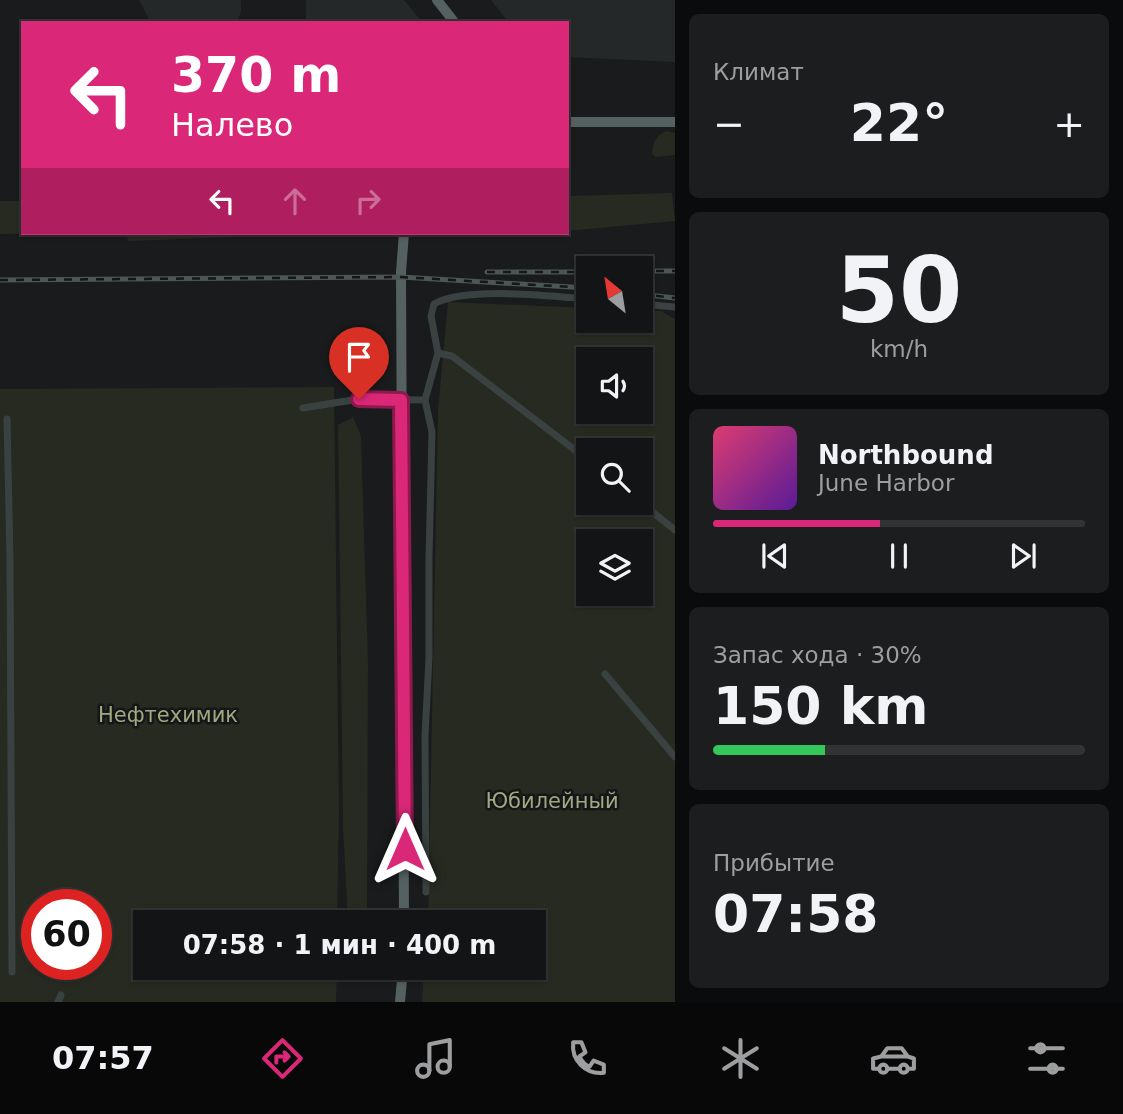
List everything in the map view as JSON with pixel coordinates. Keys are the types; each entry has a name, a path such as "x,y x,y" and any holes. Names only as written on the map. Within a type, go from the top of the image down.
{"main road":[{"path":"436,0 453,21"},
{"path":"569,122 675,122"},
{"path":"404,235 401,272 401,400 404,549 404,910"},
{"path":"400,1002 402,980"}],"street":[{"path":"426,892 425,736 429,658 432,432 425,400 438,353 431,316 434,304 444,298 507,295 576,298"},
{"path":"653,305 675,307"},
{"path":"438,353 452,356 576,451"},
{"path":"303,408 359,399 425,400"},
{"path":"7,419 12,972"},
{"path":"653,512 675,530"},
{"path":"605,674 675,757"}],"shaded area":[{"path":"139,0 241,0 238,21 150,21"},
{"path":"306,0 404,0 421,21 308,21"},
{"path":"491,0 675,0 675,62 569,57 569,21 507,21"}],"green space":[{"path":"666,131 675,133 675,155 656,157 652,154 654,143 659,135"},
{"path":"672,193 675,221 569,231 569,196"},
{"path":"0,201 21,201 21,234 0,234"},
{"path":"125,235 287,235 129,241"},
{"name":"Юбилейный","path":"448,302 576,307 576,333 653,333 653,311 661,311 675,319 675,1002 422,1002 423,980 546,980 546,910 428,910 438,409"},
{"name":"Нефтехимик","path":"334,387 339,810 337,910 133,910 133,980 337,980 336,1002 0,1002 0,389"},
{"path":"353,417 361,436 368,663 367,910 347,910 343,827 338,425"}],"railway":[{"path":"653,271 675,271"},
{"path":"487,272 576,272"},
{"path":"0,280 401,277 576,287"},
{"path":"653,295 675,298"}],"route":[{"path":"359,399 401,400 404,483 405,849"}]}
